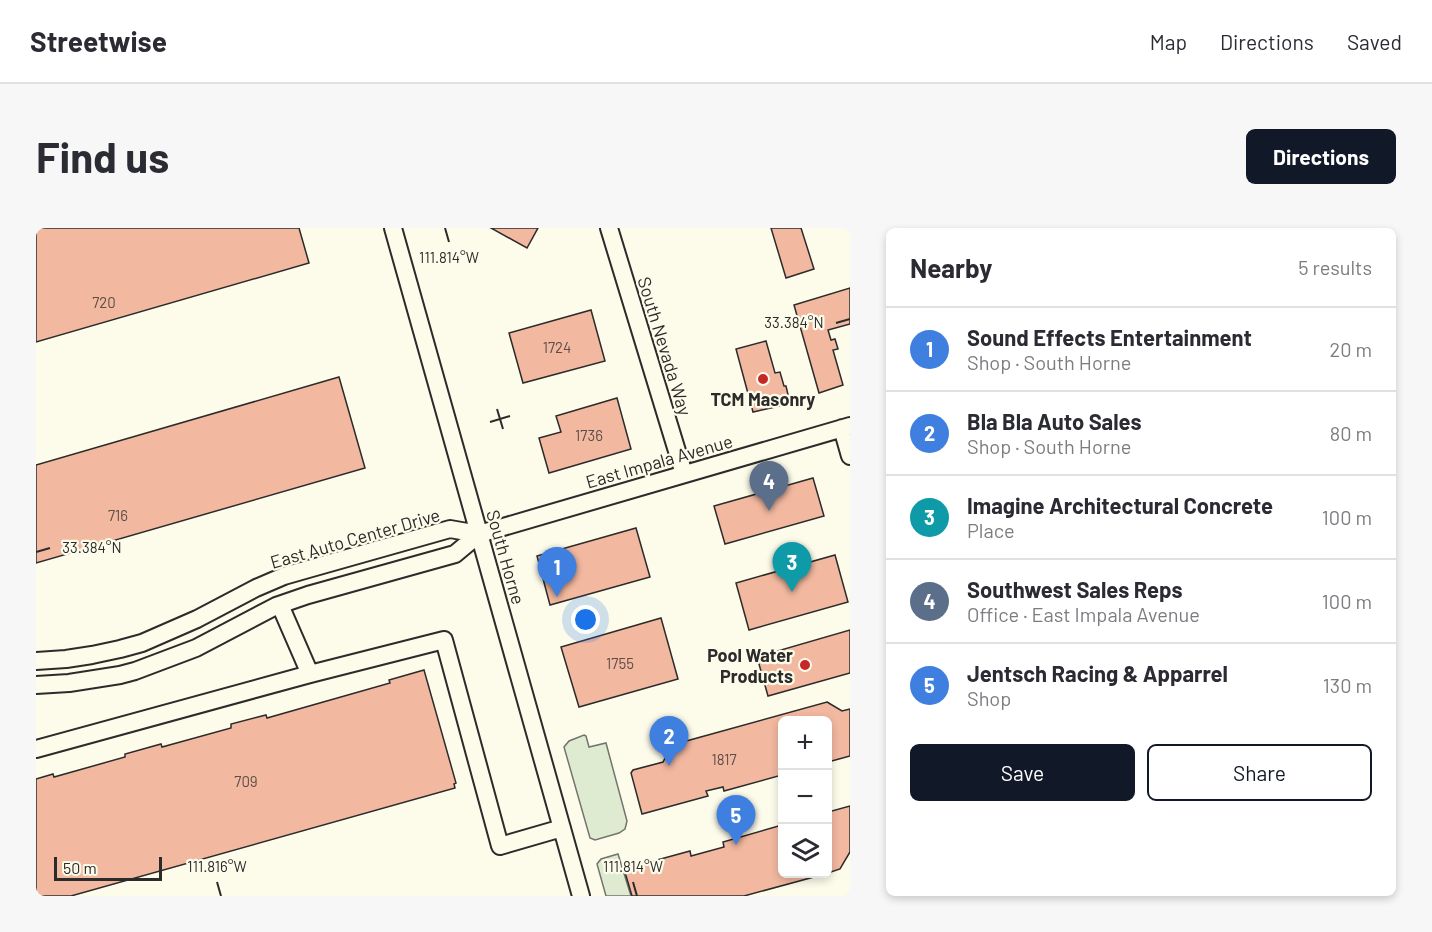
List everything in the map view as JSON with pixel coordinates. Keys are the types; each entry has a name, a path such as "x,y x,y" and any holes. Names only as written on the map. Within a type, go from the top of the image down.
{"street":[{"name":"South Horne","path":"393,228 581,896"},
{"name":"South Nevada Way","path":"609,228 684,474"},
{"name":"East Impala Avenue","path":"479,534 846,427"},
{"path":"846,427 850,456"},
{"name":"East Auto Center Drive","path":"36,661 92,655 142,643 284,576 450,529 479,534"},
{"path":"36,685 69,683 135,671 196,648 280,605 455,554 479,534"},
{"path":"280,605 310,674"},
{"path":"36,749 444,640 500,846 562,828"}],"green space":[{"path":"584,735 589,747 606,743 627,821 625,829 619,833 595,840 590,838 564,747 569,741"},
{"path":"618,854 631,896 606,896 597,864 601,859"}],"building":[{"path":"36,228 299,228 309,263 36,342"},
{"path":"491,228 538,228 527,248"},
{"path":"771,228 801,228 814,269 786,278"},
{"path":"850,288 850,324 828,330 831,340 835,339 838,349 833,350 843,385 819,393 794,305"},
{"path":"591,310 605,361 523,383 509,333"},
{"name":"TCM Masonry","path":"766,341 775,373 780,372 789,399 784,405 753,412 736,349"},
{"path":"339,377 365,468 36,563 36,465"},
{"path":"617,398 631,449 549,473 539,438 561,432 556,416"},
{"path":"813,478 824,516 725,544 714,506"},
{"path":"636,528 650,577 550,605 537,556"},
{"path":"835,555 848,602 749,630 736,583"},
{"path":"661,618 678,679 579,707 561,647"},
{"name":"Pool Water Products","path":"850,630 850,673 768,696 757,657"},
{"path":"424,670 456,783 455,788 71,896 36,896 36,779 53,774 54,777 125,757 125,754 161,744 162,747 231,728 231,724 266,715 267,718 390,683 389,680"},
{"path":"827,702 842,711 850,709 850,756 832,761 832,716 778,716 778,776 724,791 723,787 706,791 708,796 642,814 631,773 633,770 663,762 672,745"},
{"path":"850,806 850,852 840,869 832,872 832,824 832,811"},
{"path":"778,826 778,878 810,878 744,896 632,896 624,869 690,851 691,856 724,847 723,842"}],"place":[{"name":"TCM Masonry","path":"763,379"},
{"name":"Southwest Sales Reps","path":"769,511"},
{"name":"Imagine Architectural Concrete","path":"792,592"},
{"name":"Sound Effects Entertainment","path":"557,597"},
{"name":"Pool Water Products","path":"805,665"},
{"name":"Bla Bla Auto Sales","path":"669,766"},
{"name":"Jentsch Racing & Apparrel","path":"736,845"}]}
